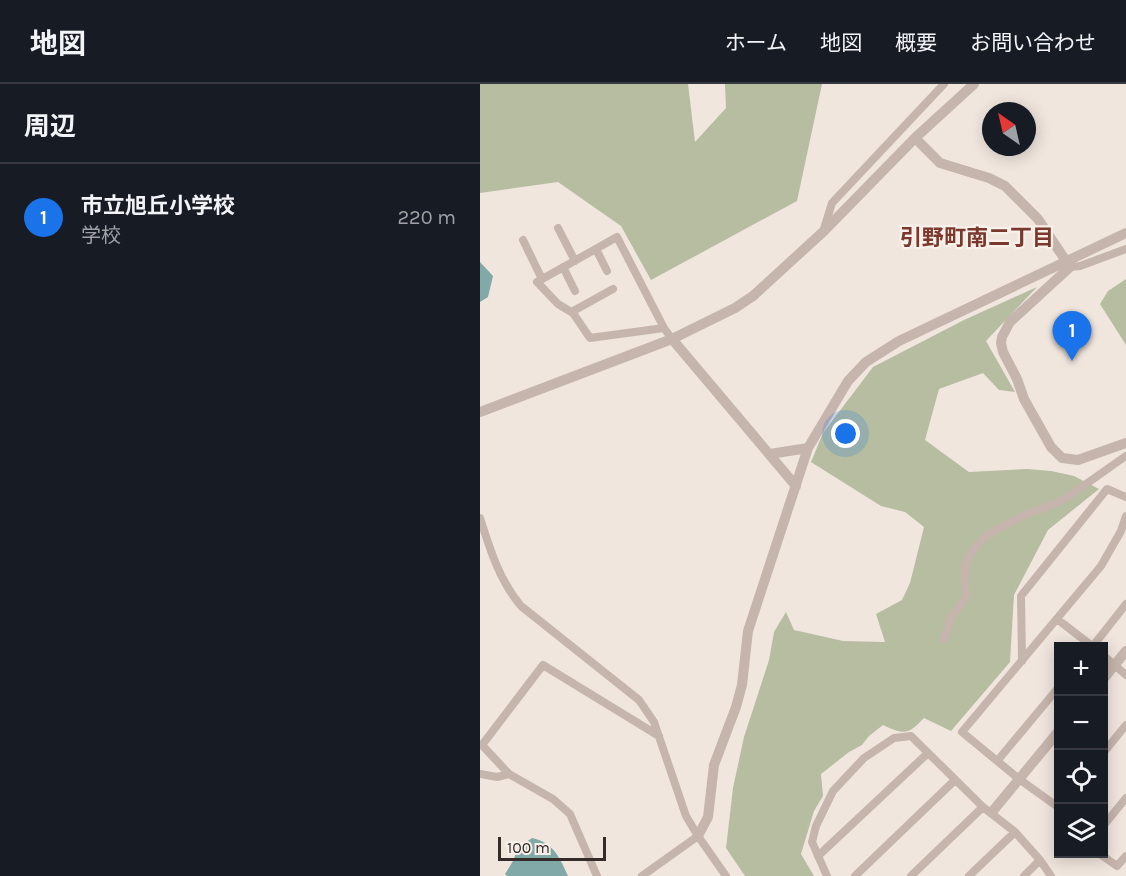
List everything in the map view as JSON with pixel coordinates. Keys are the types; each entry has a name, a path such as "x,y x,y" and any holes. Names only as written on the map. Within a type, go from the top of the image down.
{"street":[{"path":"824,231 832,203 944,84"},
{"path":"480,412 672,339 735,308 753,296 824,231 915,138 974,84"},
{"path":"915,138 940,163 989,178 1005,186 1038,219 1069,265"},
{"path":"558,228 575,261"},
{"path":"642,876 698,836 708,817 714,765 736,707 742,684 748,631 808,448 848,381 880,351 1069,265 1126,233"},
{"path":"664,328 590,338 573,313 558,304 537,282 617,237 664,328 796,486"},
{"path":"524,240 542,279"},
{"path":"596,249 607,271"},
{"path":"1126,249 1080,266 1069,265 1010,322 1000,343 1024,399 1051,447 1062,458 1078,460 1126,443"},
{"path":"563,267 575,291"},
{"path":"573,313 574,310 613,289"},
{"path":"770,454 808,448"},
{"path":"944,639 951,618 967,596 963,580 964,567 972,551 984,538 1024,515 1058,502 1126,456"},
{"path":"1022,661 1021,596 1107,489 1126,497"},
{"path":"1054,804 1019,779 962,732 1101,566 1126,516"},
{"path":"480,518 495,563 516,600 639,700 654,722 686,816 726,876"},
{"path":"1095,642 1126,604"},
{"path":"1058,619 1087,642"},
{"path":"1108,673 1126,651"},
{"path":"1108,660 1126,675"},
{"path":"597,876 570,814 553,799 510,774 482,745 543,665 659,736"},
{"path":"998,760 1054,694"},
{"path":"1106,750 1126,725"},
{"path":"827,876 812,842 816,826 833,791 864,758 894,738 911,736 955,780 1015,832 1051,876"},
{"path":"911,876 1019,779 1054,738"},
{"path":"818,856 928,753"},
{"path":"480,774 497,777 510,774"},
{"path":"855,876 955,780"},
{"path":"1108,820 1126,798"},
{"path":"969,876 1015,832"},
{"path":"1106,858 1117,866 1126,856"},
{"path":"1024,876 1040,860"}],"green space":[{"path":"480,84 688,84 695,142 726,108 725,84 822,84 797,201 651,280 621,226 558,182 480,193"},
{"path":"1126,279 1126,345 1100,304 1108,291"},
{"path":"1037,287 986,341 1015,392 999,390 983,373 939,389 925,440 969,472 1027,469 1051,471 1074,476 1099,489 1048,530 1014,595 1010,662 951,731 924,718 914,728 905,732 883,725 862,745 821,774 823,796 814,811 801,854 814,876 745,876 726,848 733,788 744,737 769,660 774,632 786,612 794,630 843,641 885,642 876,614 902,600 910,583 924,527 905,512 881,506 811,462 823,433 873,367 964,320"}],"water":[{"path":"480,262 493,276 488,297 480,302"},
{"path":"532,838 551,847 559,857 568,876 507,876 505,874 518,848"}],"place":[{"name":"市立旭丘小学校","path":"1072,361"}],"district":[{"name":"引野町南二丁目","path":"977,237"}]}
